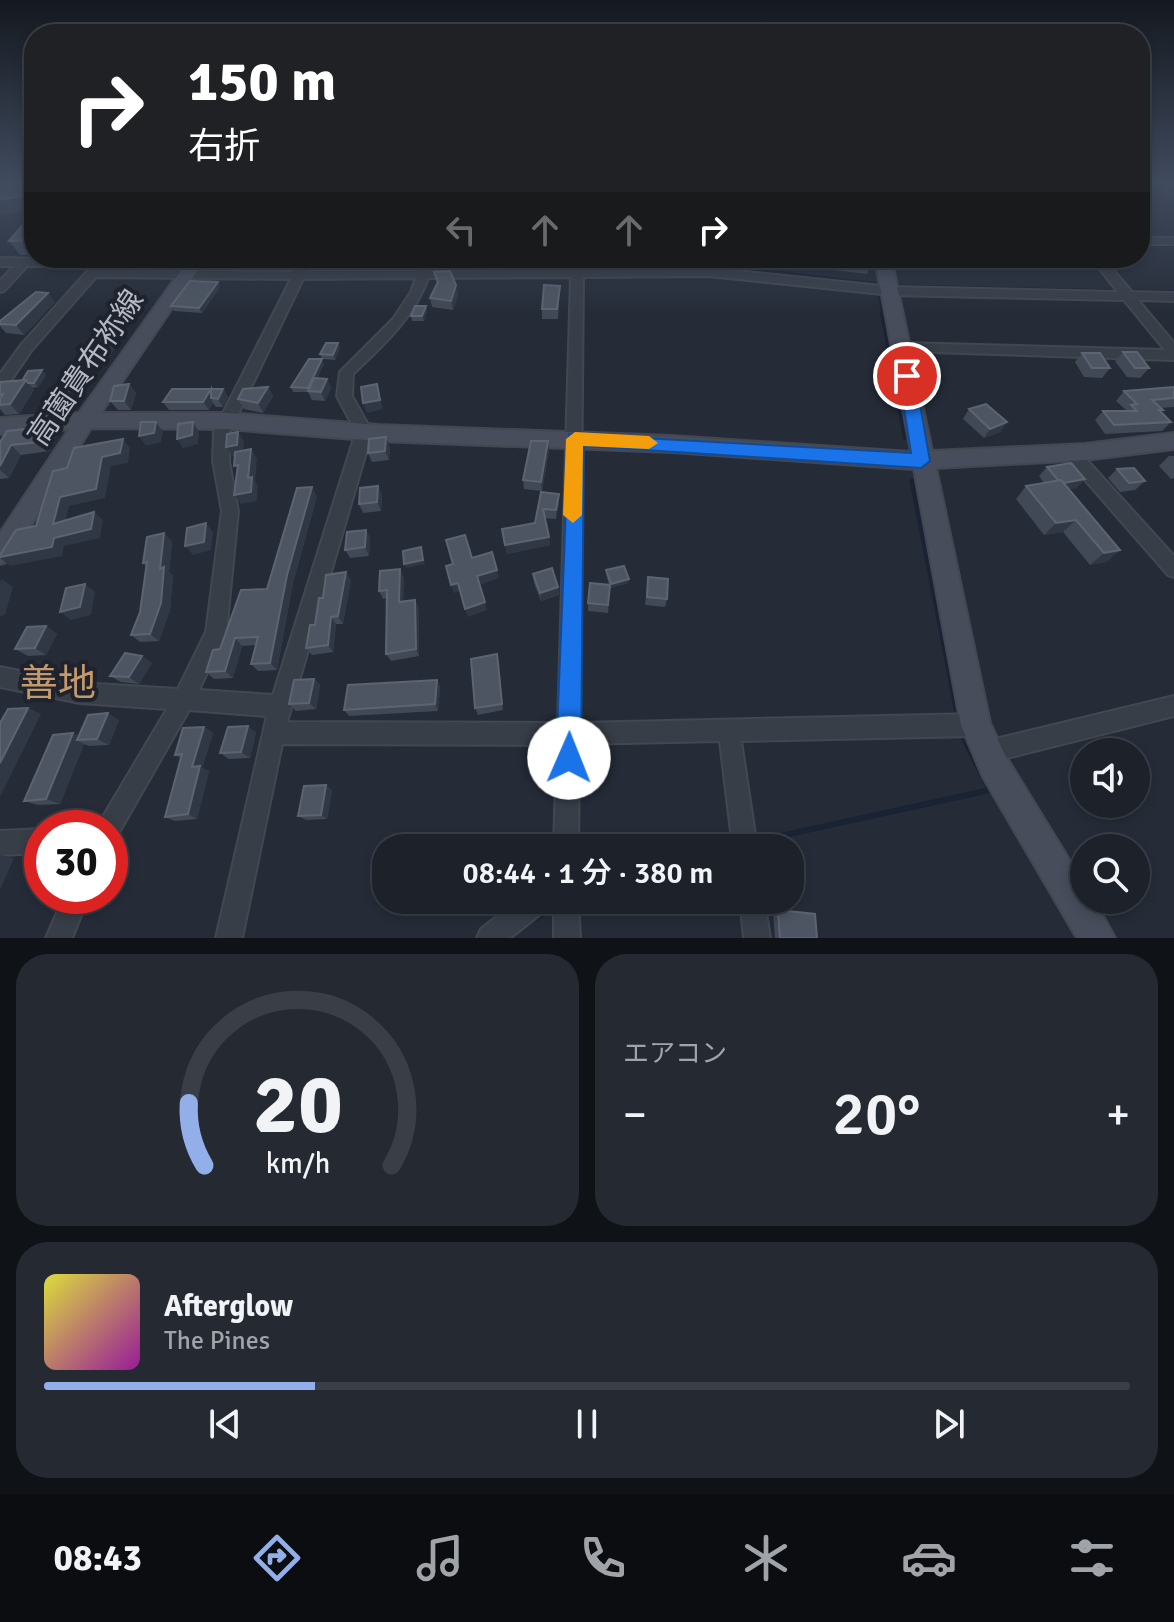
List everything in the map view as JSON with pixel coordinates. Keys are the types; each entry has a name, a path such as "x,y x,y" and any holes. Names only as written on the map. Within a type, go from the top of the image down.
{"street":[{"path":"1150,241 1174,241"},
{"path":"0,262 21,265"},
{"path":"0,288 21,265"},
{"path":"0,385 6,367 98,268"},
{"path":"124,268 186,276 712,272 891,291 1174,297"},
{"name":"高薗貴布祢線","path":"0,554 85,420 191,268"},
{"path":"119,810 184,699 216,633 230,524 220,450 227,421 302,268"},
{"path":"229,938 280,706 364,432 342,391 342,382 347,372 401,319 414,298 423,268"},
{"path":"885,268 921,461 976,725 987,752 1097,938"},
{"path":"1105,268 1174,353"},
{"path":"566,834 577,272"},
{"path":"902,347 1174,353"},
{"path":"0,426 85,420 227,421 364,432 575,439 921,461 1071,453 1174,441"},
{"path":"1071,453 1174,569"},
{"path":"0,677 80,693 280,706"},
{"path":"987,752 1174,706"},
{"path":"274,733 569,734 976,725"},
{"path":"729,730 743,834"},
{"path":"0,843 24,842"},
{"path":"59,938 69,914"},
{"path":"490,938 520,914"},
{"path":"566,914 567,938"},
{"path":"754,914 757,938"}],"building":[{"path":"20,228 24,228 24,240 9,241"},
{"path":"450,271 456,285 451,301 430,298 438,282 434,272"},
{"path":"190,281 218,282 199,308 171,306"},
{"path":"544,285 560,286 557,309 542,309"},
{"path":"36,292 48,293 16,325 0,324 0,321"},
{"path":"415,306 426,306 422,316 411,316"},
{"path":"123,323 101,362 88,362 95,351 103,350 99,331"},
{"path":"326,343 338,343 333,355 320,354"},
{"path":"1123,352 1137,352 1149,368 1135,368"},
{"path":"1082,353 1100,353 1110,368 1092,368"},
{"path":"309,359 322,359 308,388 291,387"},
{"path":"42,370 34,383 22,381 28,371"},
{"path":"314,378 327,379 321,392 308,391"},
{"path":"26,380 10,404 0,405 3,394 0,395 0,382"},
{"path":"129,384 124,401 110,401 114,386"},
{"path":"377,384 380,400 363,403 361,387"},
{"path":"268,387 258,403 238,399 243,389"},
{"path":"1174,387 1174,398 1152,400 1171,422 1114,425 1103,411 1137,411 1131,405 1137,404 1124,391"},
{"path":"172,389 211,389 203,402 163,402"},
{"path":"211,389 223,389 218,399 211,398"},
{"path":"69,391 65,401 50,402 55,392"},
{"path":"986,404 1007,422 990,429 969,409"},
{"path":"141,422 156,422 154,433 139,436"},
{"path":"193,422 192,435 177,439 178,424"},
{"path":"48,427 40,442 11,445 0,466 0,442 7,431"},
{"path":"238,432 237,445 226,447 227,434"},
{"path":"386,437 385,451 368,453 369,439"},
{"path":"123,439 120,453 102,457 96,489 60,497 53,524 94,512 91,529 54,538 52,547 0,557 16,530 36,526 53,471 67,468 74,448"},
{"path":"531,441 548,441 541,482 523,480"},
{"path":"251,449 248,478 252,477 251,492 234,495 238,465 234,466 235,452"},
{"path":"1071,463 1085,479 1064,483 1047,467"},
{"path":"1134,468 1145,481 1129,483 1117,469"},
{"path":"1061,480 1120,550 1104,553 1076,520 1056,523 1026,486"},
{"path":"378,486 377,502 359,504 360,488"},
{"path":"312,487 287,575 270,663 251,664 258,637 235,638 225,671 206,672 213,650 220,649 241,590 267,589 297,488"},
{"path":"541,492 559,494 556,510 543,509 549,537 505,545 502,529 535,523"},
{"path":"206,523 204,542 185,546 187,528"},
{"path":"366,530 365,547 345,550 347,532"},
{"path":"164,533 160,569 164,567 161,603 150,634 131,635 140,612 147,537"},
{"path":"465,535 472,558 492,552 497,570 477,576 485,602 465,609 458,583 451,585 446,566 453,564 446,540"},
{"path":"421,547 423,560 404,564 403,551"},
{"path":"624,566 629,579 611,584 606,570"},
{"path":"552,568 558,587 540,593 533,574"},
{"path":"400,569 399,602 415,600 416,649 386,654 387,590 379,591 380,571"},
{"path":"346,572 338,616 331,617 328,645 306,648 310,625 315,625 319,598 323,598 326,575"},
{"path":"648,577 668,579 667,599 647,597"},
{"path":"590,583 610,585 608,605 588,603"},
{"path":"85,584 80,607 60,612 66,588"},
{"path":"46,626 35,648 15,649 27,627"},
{"path":"125,653 142,656 129,677 110,676"},
{"path":"497,654 502,704 475,708 471,659"},
{"path":"314,679 309,703 289,704 294,680"},
{"path":"437,680 435,704 344,710 348,685"},
{"path":"28,708 0,763 0,723 8,709"},
{"path":"108,713 97,739 77,740 88,715"},
{"path":"248,726 241,752 220,753 228,727"},
{"path":"204,727 192,767 200,766 188,814 165,817 182,754 175,755 183,728"},
{"path":"73,733 46,799 24,801 53,735"},
{"path":"326,785 321,815 298,816 304,786"},
{"path":"778,914 815,914 817,938 780,938"}],"waterway":[{"path":"0,266 24,267"},
{"path":"103,268 136,271"},
{"path":"429,270 544,268"},
{"path":"743,268 880,284"},
{"path":"328,271 419,270"},
{"path":"276,272 295,272"},
{"path":"898,286 1119,291"},
{"path":"1128,291 1174,292"},
{"path":"879,294 883,315"},
{"path":"882,313 905,438"},
{"path":"912,481 951,682"},
{"path":"951,680 958,717"},
{"path":"789,834 990,790 963,737"},
{"path":"534,919 542,914"}],"slow traffic":[{"path":"573,515 575,439 649,443"}],"district":[{"name":"善地","path":"58,683"}],"route":[{"path":"569,758 575,439 921,461 907,376"}]}
